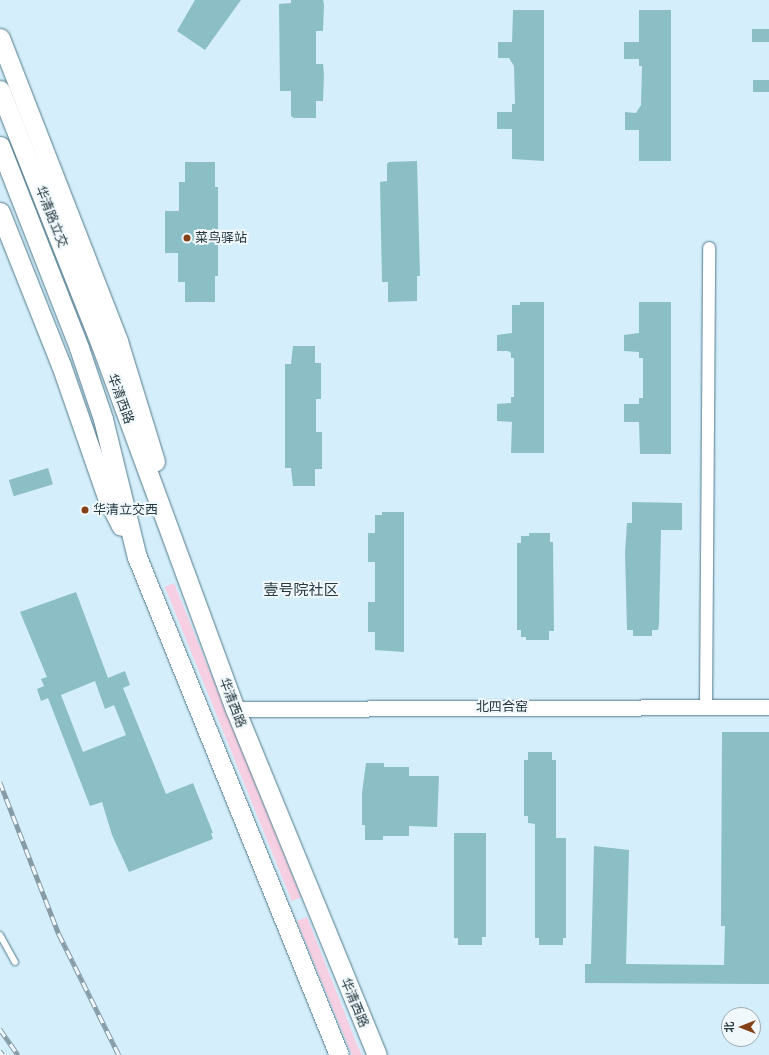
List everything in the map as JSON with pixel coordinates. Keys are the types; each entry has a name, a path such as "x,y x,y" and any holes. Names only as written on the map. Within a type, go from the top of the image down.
{"main road":[{"path":"0,38 118,342 162,480 171,540"},
{"name":"华清路立交","path":"0,90 101,345"},
{"name":"华清路立交","path":"0,146 79,348"},
{"path":"0,212 61,366 108,500 137,557"},
{"name":"华清西路","path":"101,345 171,540 235,709 377,1055"},
{"name":"华清西路","path":"79,348 103,419 137,557 339,1055"}],"street":[{"path":"706,706 709,248"},
{"name":"北四合窑","path":"235,709 706,706 769,707"}],"lane":[{"path":"0,935 15,962"}],"shaded area":[{"path":"174,583 301,897 292,901 165,587"},
{"path":"307,917 362,1055 352,1055 297,921"}],"building":[{"path":"195,0 241,0 205,50 177,31"},
{"path":"291,0 323,0 324,4 323,31 316,31 316,64 323,64 324,74 323,101 316,101 316,118 294,118 291,116 291,91 280,91 279,4 291,3"},
{"path":"513,10 544,10 544,161 512,159 512,129 497,129 497,112 512,112 512,104 515,104 514,66 509,58 498,58 498,42 512,42"},
{"path":"639,10 671,10 671,161 639,161 639,130 625,130 625,112 636,113 641,105 642,66 639,66 639,59 624,59 624,42 639,42"},
{"path":"752,29 769,29 769,42 752,42"},
{"path":"753,80 769,80 769,92 753,92"},
{"path":"417,161 420,276 417,276 417,301 388,302 388,282 382,282 380,182 387,181 387,164 389,162"},
{"path":"185,162 215,162 215,187 218,187 218,276 215,276 215,302 185,302 185,282 178,282 178,253 165,253 165,211 179,211 179,182 185,182"},
{"path":"520,302 544,302 544,453 511,453 512,422 497,421 497,404 511,403 511,397 514,397 514,358 511,358 511,353 508,351 497,351 497,335 512,333 512,305 520,305"},
{"path":"639,302 671,302 671,454 640,454 639,422 624,422 624,404 639,404 639,398 643,398 643,358 639,358 639,352 624,351 624,335 639,333"},
{"path":"293,346 315,346 315,363 321,363 321,399 316,399 316,432 322,432 322,469 315,469 315,486 293,486 291,468 285,468 285,364 291,364"},
{"path":"48,468 53,484 14,496 9,480"},
{"path":"632,502 682,503 682,530 661,530 659,624 658,630 652,630 652,636 633,636 633,630 627,630 625,553 627,523 632,523"},
{"path":"382,512 404,512 404,652 375,650 375,632 368,632 368,602 375,602 375,562 368,562 368,533 375,533 375,515 382,515"},
{"path":"529,533 550,533 550,542 553,542 554,631 549,631 549,640 526,640 526,637 521,637 521,630 517,630 517,543 521,543 521,536 529,536"},
{"path":"76,592 108,678 125,671 130,685 123,688 166,794 193,783 213,833 211,833 213,839 129,872 112,835 102,802 90,806 48,698 41,701 37,689 44,686 41,679 47,677 20,612","holes":["95,681 105,709 114,705 126,735 83,752 61,695"]},
{"path":"722,732 769,732 769,984 585,983 585,964 591,964 594,846 629,850 626,964 724,965 725,926 721,926"},
{"path":"528,752 552,752 552,760 556,760 556,838 566,838 566,938 563,938 563,945 539,945 539,938 535,938 535,824 528,823 528,816 524,816 524,760 528,760"},
{"path":"366,763 384,763 384,767 409,767 409,776 439,776 437,827 409,826 409,836 383,836 383,840 365,840 365,825 362,825 362,793"},
{"path":"454,833 486,833 486,937 482,937 482,945 458,945 458,938 454,938"}],"railway":[{"path":"0,782 59,934 119,1055"},
{"path":"0,1029 18,1055"},
{"path":"0,1051 3,1055"}],"place":[{"name":"菜鸟驿站","path":"187,238"},
{"name":"华清立交西","path":"85,510"}],"district":[{"name":"壹号院社区","path":"301,591"}]}
